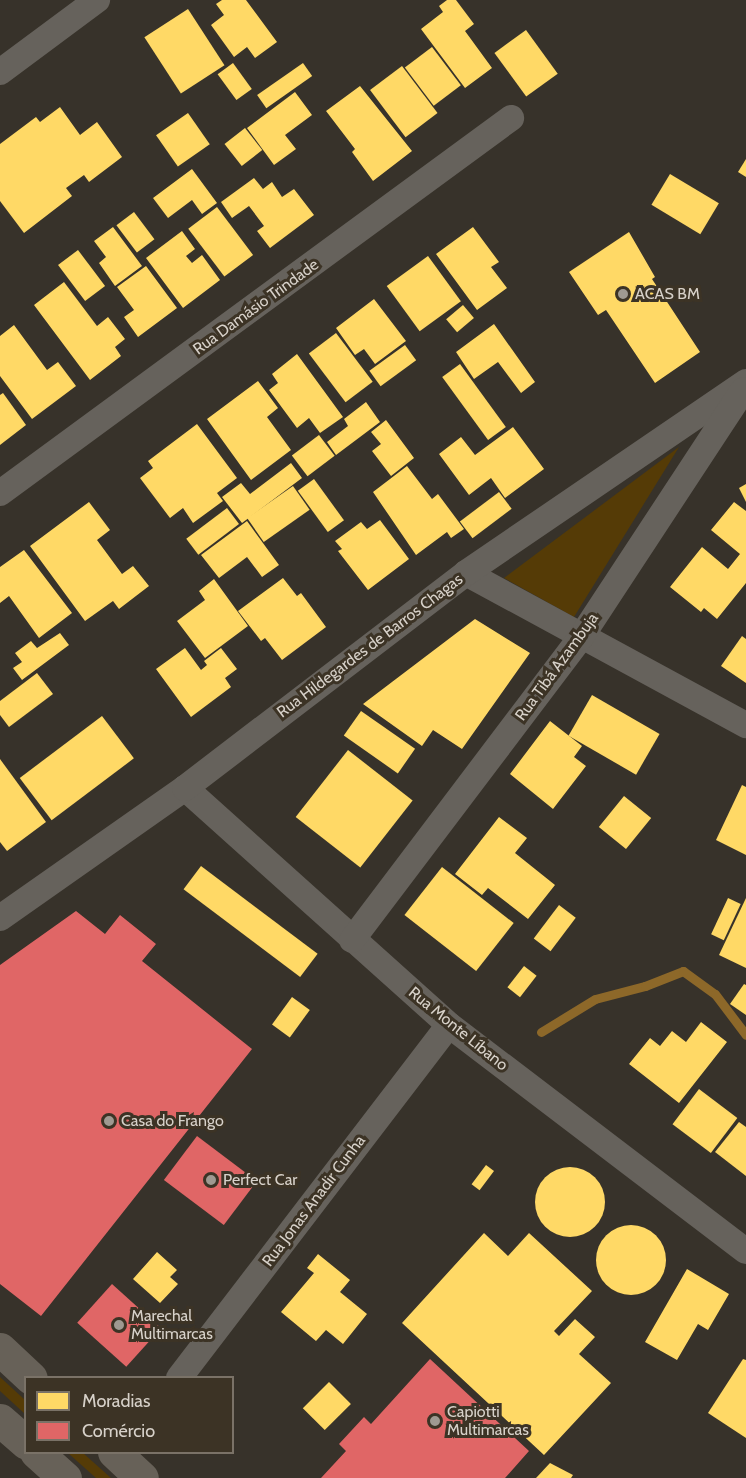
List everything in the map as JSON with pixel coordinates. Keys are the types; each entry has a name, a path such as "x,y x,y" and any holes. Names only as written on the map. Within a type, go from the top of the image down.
{"main road":[{"path":"0,1349 30,1376"},
{"path":"0,1420 24,1441"},
{"path":"38,1454 65,1478"},
{"path":"118,1454 142,1478"}],"street":[{"path":"0,72 97,0"},
{"name":"Rua Damásio Trindade","path":"0,493 511,118"},
{"name":"Rua Hildegardes de Barros Chagas","path":"0,918 185,788 466,573 746,383"},
{"name":"Rua Tibá Azambuja","path":"352,940 581,637 746,383"},
{"path":"466,573 746,725"},
{"name":"Rua Monte Líbano","path":"185,788 449,1025 746,1251"},
{"name":"Rua Jonas Anadir Cunha","path":"180,1376 449,1025"}],"shaded area":[{"path":"679,447 574,617 504,578"},
{"path":"0,1377 24,1399 24,1413 0,1391"},
{"path":"69,1454 84,1454 111,1478 96,1478"}],"building: Moradias":[{"path":"222,0 246,0 277,42 255,58 247,47 234,57 211,25 224,15 216,4"},
{"path":"447,0 456,0 474,24 465,31 492,68 465,88 421,29 443,12 439,6"},
{"path":"188,9 224,65 181,94 144,37"},
{"path":"526,30 558,74 526,97 494,53"},
{"path":"432,47 461,85 434,106 405,67"},
{"path":"233,63 252,89 236,100 218,74"},
{"path":"303,63 312,76 266,108 257,95"},
{"path":"402,66 438,113 406,137 370,90"},
{"path":"360,86 412,151 373,181 352,152 355,149 326,111"},
{"path":"295,92 312,115 285,135 296,149 274,165 247,128"},
{"path":"60,107 80,135 97,122 122,157 89,182 84,175 66,188 72,196 24,233 0,201 0,144 36,117 40,122"},
{"path":"188,113 210,144 178,166 156,135"},
{"path":"245,128 262,150 242,166 225,144"},
{"path":"746,159 746,177 738,172"},
{"path":"192,169 217,203 202,214 192,200 168,218 153,198"},
{"path":"670,174 719,203 700,234 651,205"},
{"path":"254,178 263,189 272,182 282,197 294,189 314,215 270,248 257,231 264,226 249,206 232,218 221,202"},
{"path":"217,207 253,255 224,277 188,229"},
{"path":"134,212 154,239 137,252 116,225"},
{"path":"113,227 142,266 115,286 99,263 106,257 94,241"},
{"path":"473,227 499,262 491,267 507,288 477,310 436,254"},
{"path":"182,231 195,249 186,256 192,263 202,255 220,280 183,308 146,258"},
{"name":"ACAS BM","path":"629,232 655,277 652,279 700,352 655,383 606,310 598,315 569,272"},
{"path":"78,250 105,286 85,301 58,265"},
{"path":"428,256 461,301 420,331 387,286"},
{"path":"146,266 177,308 138,337 124,317 134,310 117,287"},
{"path":"64,282 97,326 108,317 125,339 115,347 121,356 90,380 34,305"},
{"path":"374,299 406,341 375,364 364,349 355,355 336,328"},
{"path":"463,305 474,318 457,332 446,319"},
{"path":"494,324 535,382 521,393 498,362 474,379 456,352"},
{"path":"14,325 47,370 58,362 76,386 32,419 0,376 0,336"},
{"path":"336,333 373,382 346,402 309,353"},
{"path":"405,345 416,360 381,386 369,371"},
{"path":"297,354 343,417 320,433 309,418 297,428 269,390 278,383 272,374"},
{"path":"460,364 506,427 488,440 442,377"},
{"path":"258,381 278,408 267,417 291,450 251,480 207,419"},
{"path":"3,393 26,425 0,445 0,395"},
{"path":"366,402 380,422 336,455 327,442 348,426 344,419"},
{"path":"386,420 414,458 391,476 372,451 381,444 371,432"},
{"path":"197,424 237,478 217,493 223,501 193,523 183,508 170,518 140,478 153,468 148,461"},
{"path":"513,427 544,469 505,498 491,478 469,495 439,454 461,437 475,455"},
{"path":"319,435 335,456 307,476 292,455"},
{"path":"291,463 302,478 242,523 222,497 241,483 250,494"},
{"path":"407,466 432,499 438,494 464,529 451,538 447,532 416,555 373,492"},
{"path":"314,479 344,520 328,532 298,491"},
{"path":"746,484 746,502 739,488"},
{"path":"293,486 310,510 264,542 247,518"},
{"path":"499,492 512,509 473,538 460,521"},
{"path":"89,502 110,530 97,540 122,574 133,566 149,586 119,609 113,601 85,621 30,546"},
{"path":"734,502 746,511 746,583 717,619 704,608 701,612 670,587 702,547 728,569 740,554 711,530"},
{"path":"227,508 239,524 198,555 186,539"},
{"path":"380,520 409,559 368,590 338,551 342,549 335,541 361,522 367,529"},
{"path":"247,521 279,565 262,577 247,557 219,578 201,555"},
{"path":"24,550 72,613 39,638 9,596 0,603 0,567"},
{"path":"283,578 297,596 301,593 326,627 282,660 265,638 261,641 238,611"},
{"path":"214,579 248,626 205,658 177,621 205,600 199,591"},
{"path":"475,619 530,653 462,749 433,730 422,746 363,704"},
{"path":"60,633 69,645 22,680 13,668 22,662 15,653 31,641 37,648"},
{"path":"742,636 746,639 746,683 721,666"},
{"path":"185,648 201,670 207,665 204,661 221,648 237,669 225,678 231,687 191,717 156,669"},
{"path":"37,673 53,694 9,727 0,715 0,701"},
{"path":"592,695 660,734 636,775 568,736"},
{"path":"361,711 415,749 398,773 344,736"},
{"path":"102,716 134,758 52,820 20,778"},
{"path":"550,721 582,746 574,757 586,766 553,809 510,774"},
{"path":"348,750 413,800 360,867 296,817"},
{"path":"0,759 46,822 7,851 0,842"},
{"path":"742,785 746,787 746,855 716,840"},
{"path":"624,796 651,818 626,849 599,827"},
{"path":"499,817 527,838 515,853 555,885 528,919 488,888 482,895 455,874"},
{"path":"201,866 318,954 300,977 184,889"},
{"path":"442,867 514,923 476,971 404,915"},
{"path":"728,898 741,904 724,940 711,934"},
{"path":"746,898 746,968 719,955"},
{"path":"559,905 576,918 550,951 534,939"},
{"path":"524,966 537,976 520,997 507,987"},
{"path":"744,984 746,985 746,1015 730,1004"},
{"path":"292,997 310,1010 290,1037 272,1025"},
{"path":"701,1022 727,1042 679,1103 629,1064 650,1038 660,1046 672,1031 686,1042"},
{"path":"699,1089 737,1118 711,1153 673,1124"},
{"path":"739,1122 746,1127 746,1176 715,1152"},
{"path":"486,1165 494,1171 480,1190 472,1184"},
{"path":"563,1167 577,1167 590,1173 599,1182 605,1195 603,1215 595,1227 577,1237 563,1237 550,1231 541,1222 535,1209 535,1195 541,1182 550,1173"},
{"path":"624,1225 638,1225 651,1231 660,1240 666,1253 664,1273 656,1285 638,1295 624,1295 611,1289 602,1280 596,1267 596,1253 602,1240 611,1231"},
{"path":"484,1233 508,1256 529,1233 592,1291 554,1331 559,1336 575,1319 595,1337 579,1354 611,1383 544,1455 402,1323"},
{"path":"157,1252 177,1270 170,1277 178,1284 160,1303 133,1279"},
{"path":"318,1254 350,1280 340,1292 367,1314 343,1344 326,1330 316,1341 281,1312 314,1273 307,1268"},
{"path":"687,1269 729,1294 708,1330 698,1324 677,1360 645,1342"},
{"path":"743,1359 746,1360 746,1438 708,1413"},
{"path":"329,1382 351,1404 325,1430 303,1408"},
{"path":"550,1463 573,1475 571,1478 536,1478"}],"building: Comércio":[{"path":"76,911 105,934 120,915 156,944 142,961 252,1049 41,1316 0,1284 0,965"},
{"name":"Perfect Car","path":"197,1136 257,1181 224,1225 164,1180"},
{"name":"Marechal Multimarcas","path":"112,1284 161,1328 126,1367 77,1323"},
{"name":"Capiotti Multimarcas","path":"430,1359 529,1451 505,1478 321,1478 346,1451 339,1444 364,1417 371,1424"}],"waterway":[{"path":"541,1032 595,999 645,986 683,971 715,994 746,1035"}],"place":[{"name":"ACAS BM","path":"623,294"},
{"name":"Casa do Frango","path":"109,1121"},
{"name":"Perfect Car","path":"211,1180"},
{"name":"Marechal Multimarcas","path":"119,1325"},
{"name":"Capiotti Multimarcas","path":"435,1421"}]}
